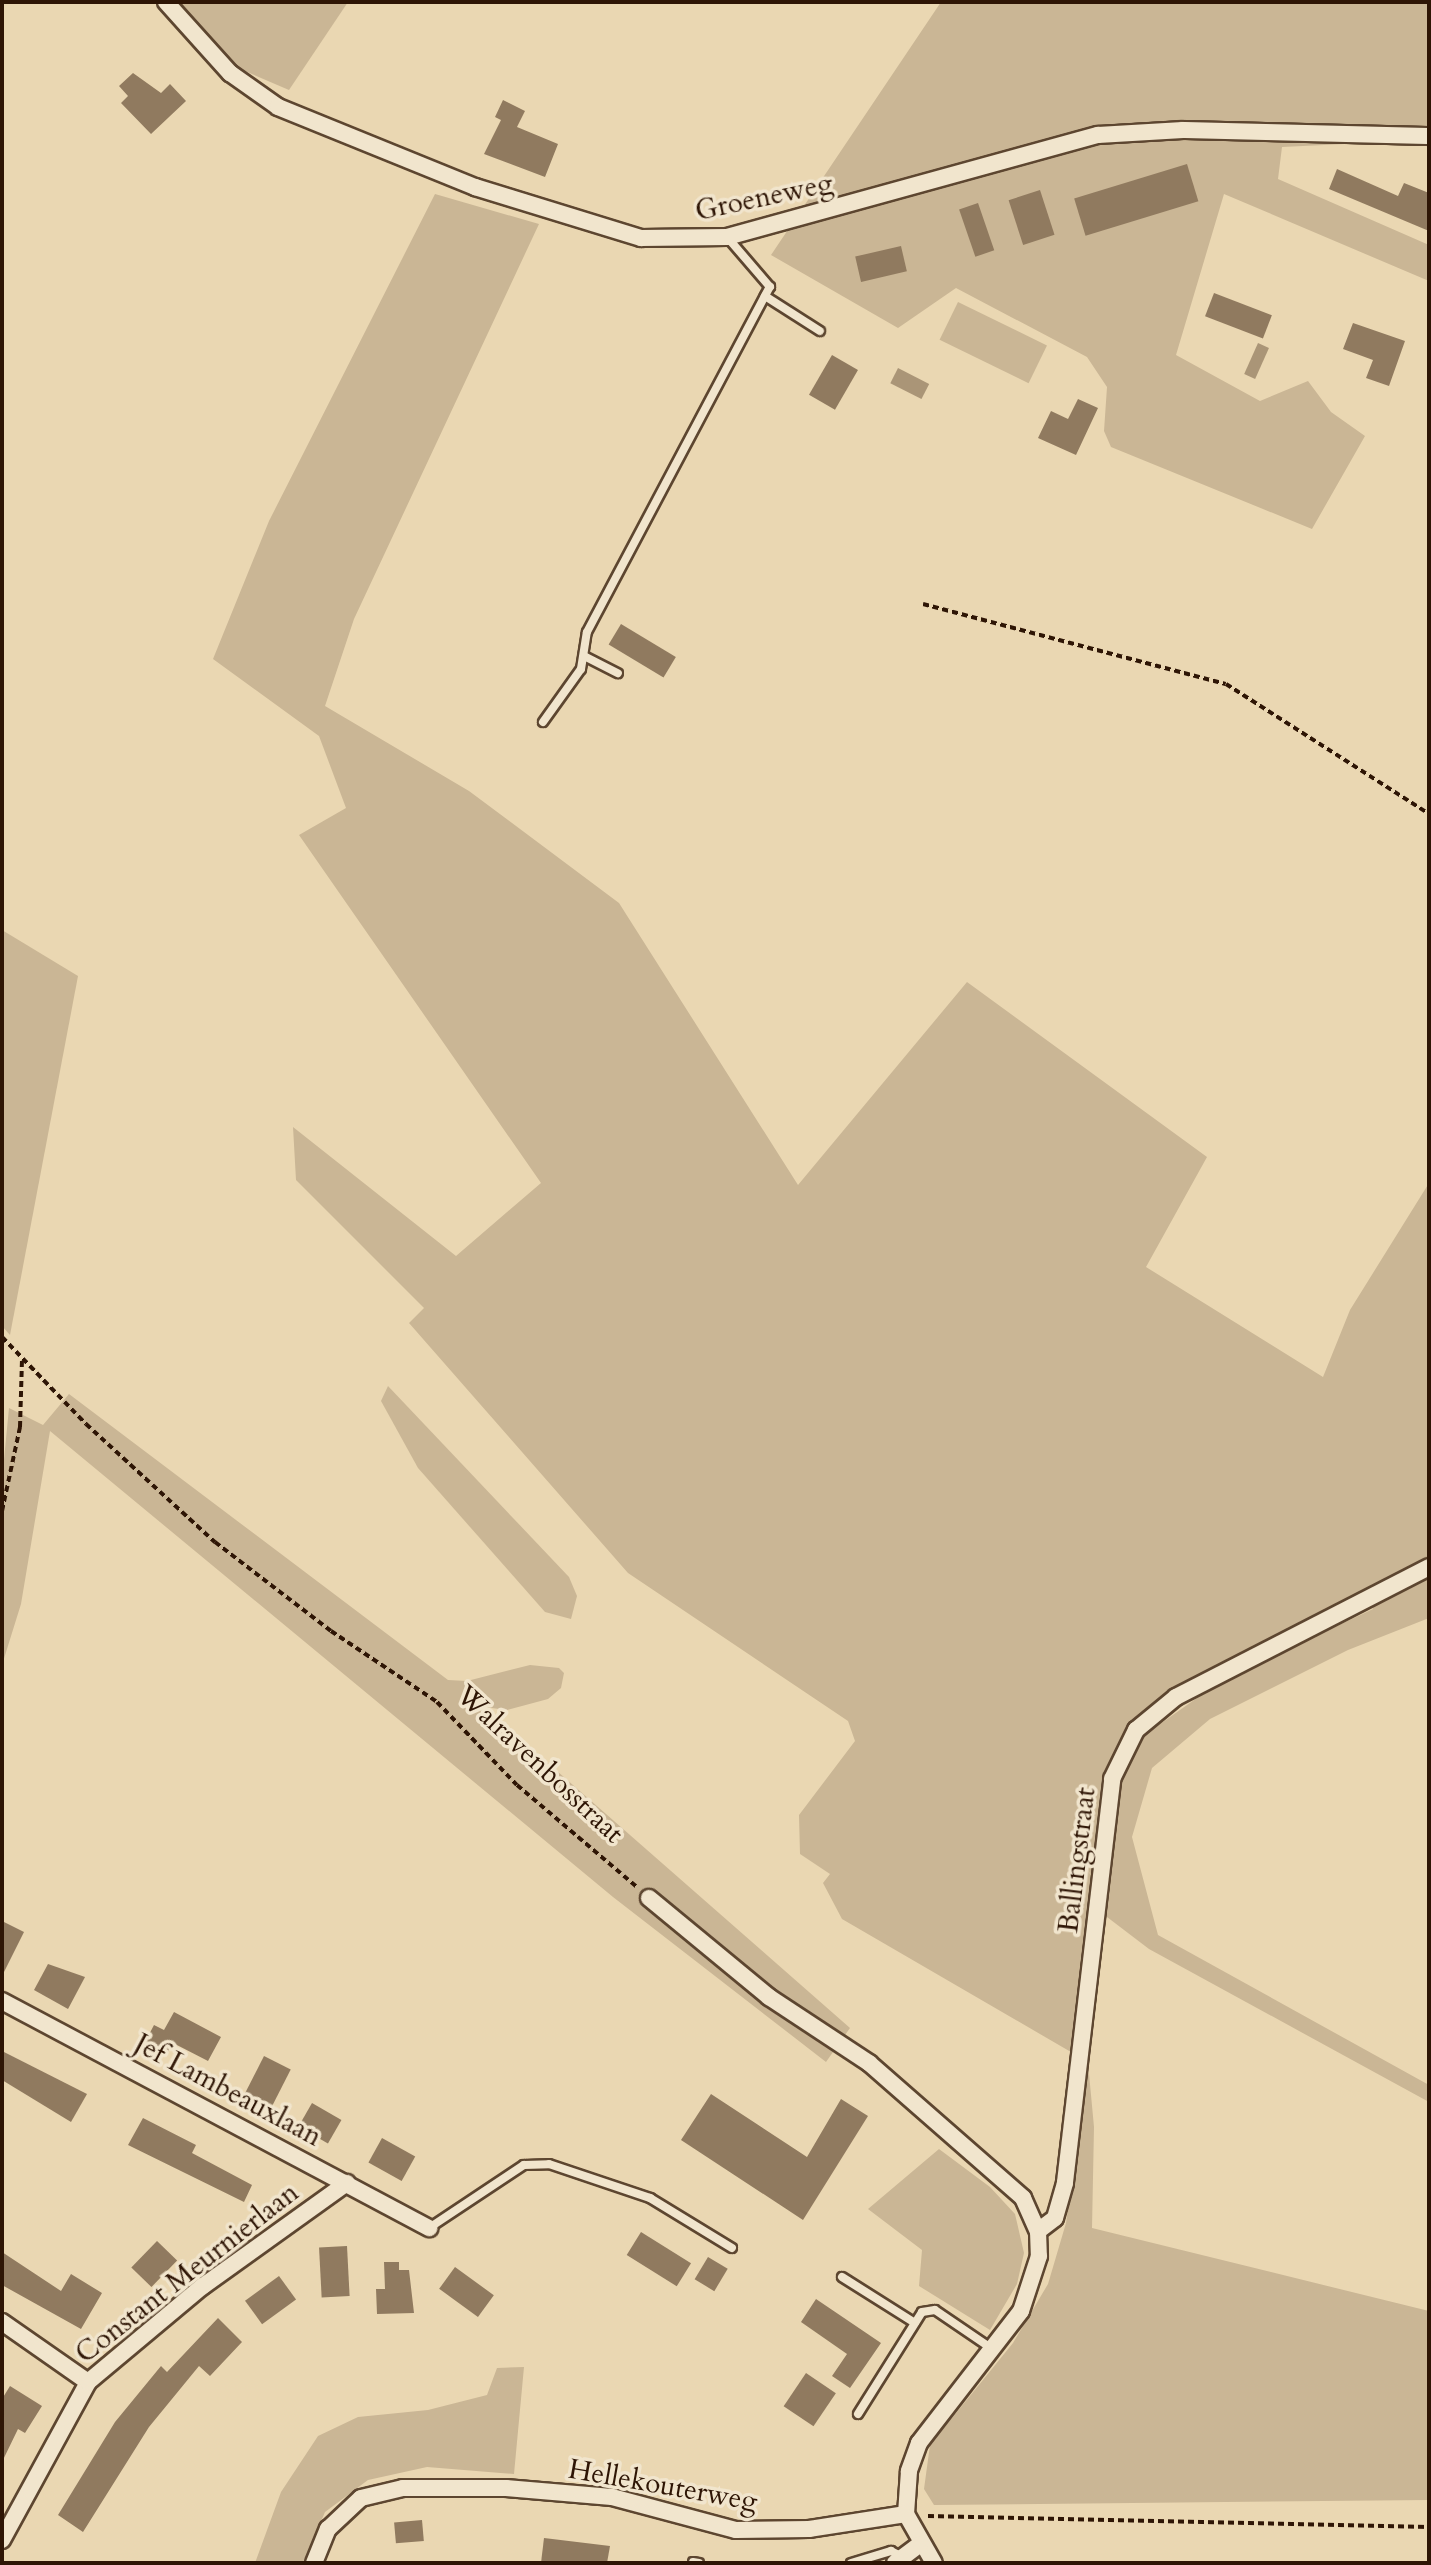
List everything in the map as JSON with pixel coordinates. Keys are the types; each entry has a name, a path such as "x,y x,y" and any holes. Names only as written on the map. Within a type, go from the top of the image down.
{"street":[{"name":"Groeneweg","path":"166,2 230,73 278,107 475,187 641,238 727,237 1098,135 1183,130 1429,136"},
{"name":"Ballingstraat","path":"1038,2231 1055,2218 1065,2182 1112,1779 1136,1730 1176,1697 1429,1567"},
{"path":"649,1898 769,1997 869,2063 1023,2198 1038,2231 1033,2283 1021,2311 919,2443 909,2471 906,2514 920,2544 934,2563"},
{"name":"Jef Lambeauxlaan","path":"2,2001 429,2228"},
{"name":"Constant Meurnierlaan","path":"2,2540 88,2382 203,2286 347,2183"},
{"path":"2,2322 88,2382"},
{"name":"Hellekouterweg","path":"314,2563 328,2529 361,2498 403,2488 506,2488 612,2497 736,2530 809,2529 906,2514"},
{"path":"898,2560 920,2544"}],"lane":[{"path":"543,722 581,669 587,632 770,287 758,266 727,237"},
{"path":"765,296 820,331"},
{"path":"584,656 618,673"},
{"path":"429,2228 524,2165 549,2164 650,2198 732,2248"},
{"path":"842,2277 915,2323"},
{"path":"858,2414 922,2312 935,2310 991,2348"},
{"path":"851,2563 891,2551 898,2560"}],"path":[{"path":"923,604 1226,684 1429,814"},
{"name":"Walravenbosstraat","path":"2,1337 22,1360 215,1542 331,1631 437,1702 517,1785 649,1898"},
{"path":"2,1511 20,1427 22,1360"},
{"path":"906,2514 1429,2527"}],"shaded area":[{"path":"173,2 348,2 289,90 224,62"},
{"path":"941,2 1429,2 1429,140 1282,147 1278,179 1429,245 1429,281 1224,194 1176,355 1260,401 1308,381 1331,412 1365,436 1312,529 1111,447 1104,431 1107,387 1087,357 956,288 898,328 771,255"},
{"path":"435,194 539,224 354,619 325,706 469,791 619,903 798,1185 967,982 1207,1157 1146,1267 1323,1377 1350,1310 1429,1183 1429,1618 1348,1650 1210,1719 1152,1768 1132,1837 1158,1935 1429,2085 1429,2102 1149,1949 1107,1917 1083,2059 842,1919 823,1883 830,1874 800,1854 799,1815 855,1741 848,1721 628,1573 409,1323 424,1308 296,1180 293,1127 456,1256 541,1183 299,835 346,808 319,736 213,659 269,521","holes":["1367,1595 1373,1609 1224,1679 1143,1736 1119,1773 1103,1892 1088,1871 1100,1884 1104,1781 1117,1749 1144,1713 1166,1695"]},
{"path":"958,302 1047,345 1029,383 940,340"},
{"path":"1258,343 1269,348 1255,379 1244,374"},
{"path":"898,368 929,384 921,399 890,383"},
{"path":"2,930 78,976 10,1335 2,1326"},
{"path":"388,1386 569,1577 577,1596 571,1619 545,1612 418,1468 381,1401"},
{"path":"69,1394 448,1680 467,1681 530,1665 559,1668 564,1673 561,1688 548,1699 507,1710 484,1707 850,2028 826,2062 613,1897 50,1431 21,1604 2,1665 2,1480 9,1408 43,1425"},
{"path":"1088,2063 1094,2127 1092,2228 1429,2311 1429,2500 934,2505 924,2489 930,2445 1013,2343 1048,2284 1066,2223"},
{"path":"939,2149 990,2187 1015,2214 1024,2253 1017,2284 990,2330 919,2286 922,2250 868,2209"},
{"path":"524,2367 514,2474 427,2467 368,2480 325,2512 303,2563 255,2563 281,2492 318,2436 358,2417 428,2410 487,2395 497,2368"}],"building":[{"path":"133,73 161,93 170,84 186,101 151,134 121,103 128,96 119,86"},
{"path":"503,100 525,111 517,127 558,144 545,177 484,154 501,120 495,117"},
{"path":"1187,164 1198,201 1086,236 1074,198"},
{"path":"1337,169 1398,196 1404,183 1429,193 1429,231 1329,189"},
{"path":"1040,190 1055,235 1023,245 1009,200"},
{"path":"978,203 994,250 975,257 959,210"},
{"path":"901,246 907,271 861,282 855,257"},
{"path":"1214,293 1272,315 1263,339 1205,316"},
{"path":"1353,323 1405,341 1389,386 1366,378 1373,360 1343,349"},
{"path":"832,355 858,370 835,410 809,395"},
{"path":"1078,399 1098,408 1076,455 1038,438 1051,411 1068,419"},
{"path":"621,624 676,657 663,678 609,645"},
{"path":"2,1921 24,1932 2,1976"},
{"path":"48,1964 85,1977 68,2009 34,1990"},
{"path":"174,2012 221,2037 208,2061 173,2043 166,2055 144,2044 154,2025 164,2030"},
{"path":"2,2051 87,2094 71,2122 2,2080"},
{"path":"264,2056 291,2070 270,2111 243,2097"},
{"path":"711,2094 807,2157 841,2099 868,2116 803,2220 681,2140"},
{"path":"312,2103 341,2120 328,2143 298,2126"},
{"path":"143,2118 196,2145 192,2153 252,2185 244,2202 128,2145"},
{"path":"382,2138 415,2156 402,2181 368,2162"},
{"path":"641,2232 691,2263 677,2286 627,2255"},
{"path":"157,2241 177,2260 151,2287 131,2268"},
{"path":"347,2246 350,2296 322,2297 319,2247"},
{"path":"2,2252 61,2291 71,2274 102,2293 81,2329 2,2285"},
{"path":"708,2257 728,2269 714,2291 695,2279"},
{"path":"384,2262 399,2262 399,2270 409,2270 414,2313 377,2314 376,2289 385,2289"},
{"path":"455,2267 494,2295 478,2317 439,2289"},
{"path":"279,2276 296,2299 262,2324 245,2301"},
{"path":"816,2299 881,2343 850,2388 832,2376 847,2354 801,2322"},
{"path":"218,2318 242,2342 210,2376 199,2366 149,2427 83,2532 58,2515 115,2422 161,2366 167,2372"},
{"path":"806,2373 836,2393 813,2426 784,2406"},
{"path":"10,2386 42,2406 25,2433 18,2429 2,2462 2,2399"},
{"path":"422,2520 424,2541 396,2543 394,2522"},
{"path":"544,2538 610,2546 607,2563 541,2563"}]}
